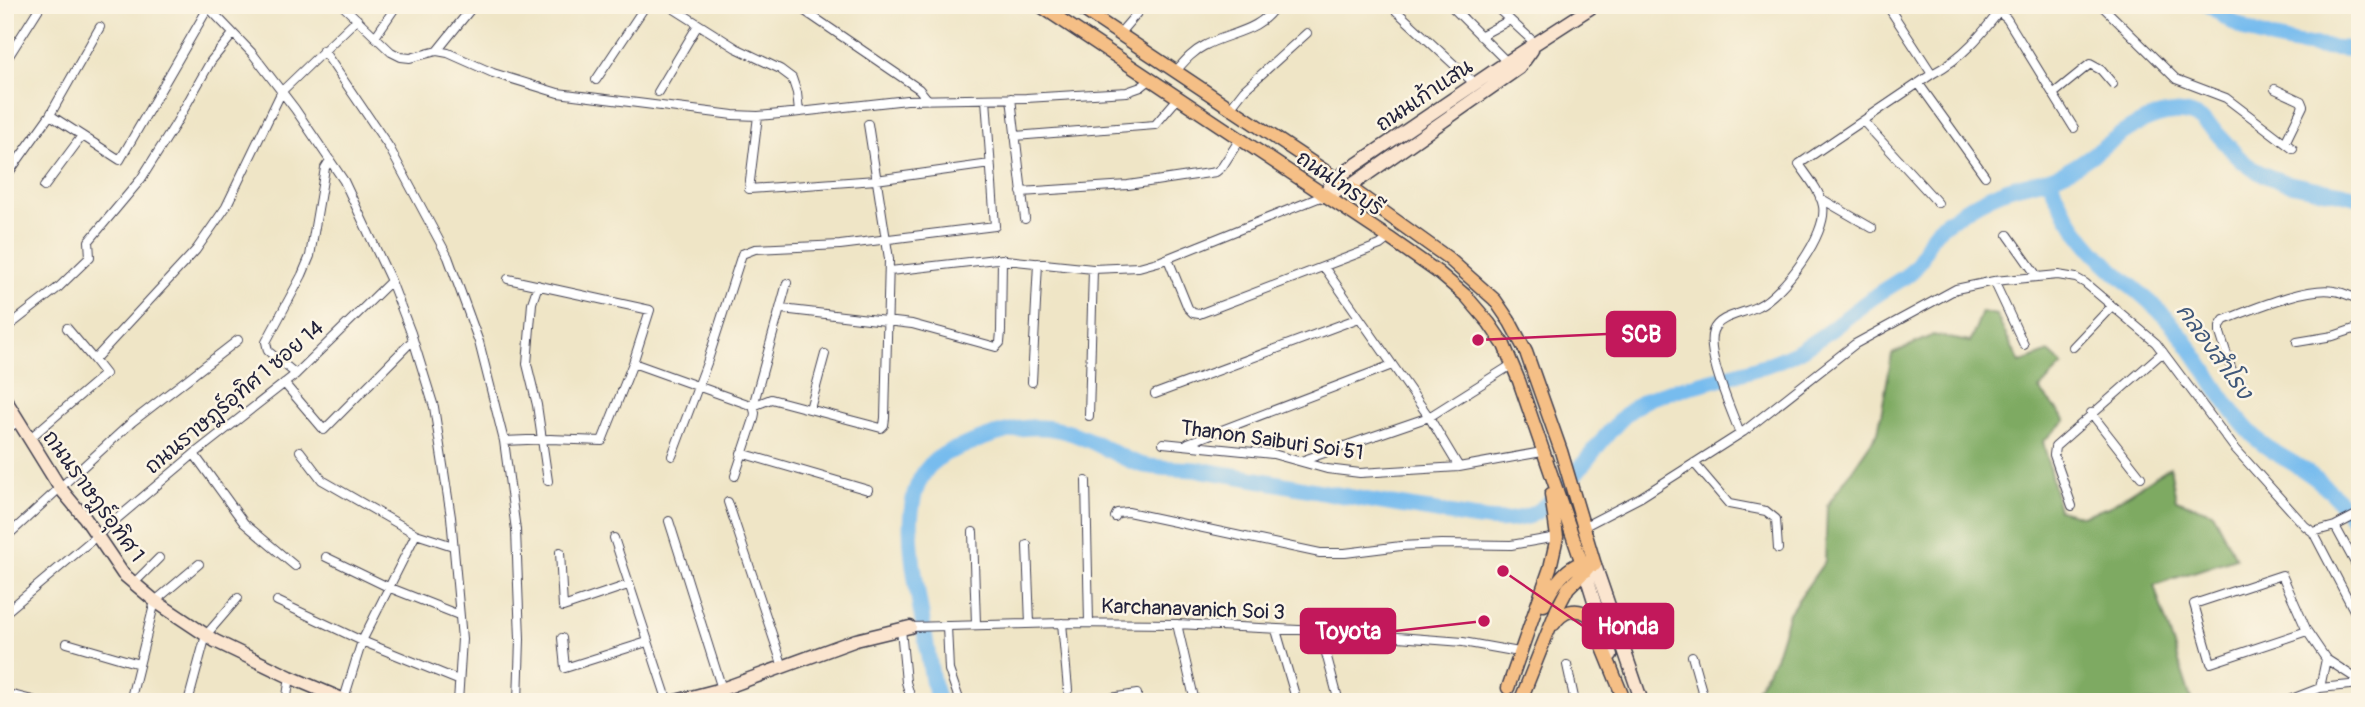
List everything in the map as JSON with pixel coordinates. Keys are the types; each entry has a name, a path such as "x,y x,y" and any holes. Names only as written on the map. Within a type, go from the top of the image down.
{"main road":[{"name":"ถนนไทรบุรี","path":"1039,5 1389,238 1439,273 1466,296 1489,323 1513,364 1560,515 1588,565"},
{"name":"ถนนไทรบุรี","path":"1076,5 1349,187 1448,258 1495,300 1526,352 1582,522 1588,543 1588,565"},
{"name":"ถนนเก้าแสน","path":"1335,179 1595,5"},
{"name":"ถนนเก้าแสน","path":"1323,196 1349,187 1519,68 1536,44"},
{"path":"1323,196 1335,179"},
{"name":"ถนนราษฎร์อุทิศ 1","path":"5,399 60,488 123,574 156,601 206,635 345,701"},
{"path":"1503,702 1550,568 1560,515"},
{"path":"1520,702 1557,609 1568,588 1588,565"},
{"path":"1508,688 1546,601 1565,573 1588,565"},
{"path":"1588,565 1626,702"},
{"path":"1588,565 1642,702"},
{"path":"1546,639 1555,622 1564,613 1580,610 1590,616 1626,702"},
{"path":"670,702 701,698 856,640 905,628"}],"street":[{"path":"5,10 8,5"},
{"path":"5,62 41,5"},
{"path":"342,5 391,52 401,58 437,51 448,53 494,73 558,93 692,111 758,116 895,101 1127,92 1141,88 1151,79"},
{"path":"375,37 397,5"},
{"path":"437,51 474,5"},
{"path":"596,80 646,5"},
{"path":"668,5 736,48 792,78 799,112"},
{"path":"796,5 919,89 928,100"},
{"path":"810,15 817,5"},
{"path":"1119,34 1144,5"},
{"path":"1175,72 1190,55 1202,47 1255,26 1276,5"},
{"path":"1390,5 1475,84"},
{"path":"1450,5 1507,62"},
{"path":"1494,5 1536,44"},
{"path":"1887,5 1932,74"},
{"path":"2101,5 2176,79 2226,98 2293,149"},
{"path":"50,115 120,160 207,6 252,53 330,159 344,181 391,281 434,407 451,517 462,639 458,702"},
{"path":"1872,228 1821,198 1799,164 1964,54 2002,8 2074,128"},
{"path":"94,360 196,250 226,207 282,91 357,19"},
{"path":"1480,36 1510,20"},
{"path":"658,92 698,24"},
{"path":"5,178 50,115 100,27"},
{"path":"1230,108 1244,90 1307,33"},
{"path":"5,329 59,287 90,257 89,241 141,178 211,61 233,34"},
{"path":"323,50 389,147 448,257 479,342 504,441 516,530 520,639 518,702"},
{"path":"2053,94 2090,64 2101,70 2113,84"},
{"path":"1919,84 1985,176"},
{"path":"2275,89 2301,101 2303,106 2285,143"},
{"path":"1015,136 1155,125 1179,97"},
{"path":"1011,98 1025,219"},
{"path":"672,456 742,254 755,249 840,245 995,226 986,99"},
{"path":"758,116 749,189 876,180 990,164"},
{"path":"1864,122 1938,203"},
{"path":"633,363 753,406 771,399 874,427 881,428 884,425 890,271 888,240 868,124"},
{"path":"44,187 82,136"},
{"path":"1021,192 1128,185 1216,172 1240,139"},
{"path":"296,374 268,351 266,342 310,256 325,168 330,159"},
{"path":"890,271 1002,259 1093,269 1139,267 1323,196"},
{"path":"1740,434 1715,367 1712,345 1714,329 1725,319 1761,306 1788,280 1821,226 1821,198"},
{"path":"2008,235 2037,276"},
{"path":"1168,258 1188,308 1199,314 1380,245 1389,238"},
{"path":"782,309 889,320 999,346 1002,259"},
{"path":"1032,382 1038,262"},
{"path":"1324,267 1429,417 1459,467"},
{"path":"1089,416 1093,269"},
{"path":"1582,522 1641,496 1694,463 1740,434 1869,335 1956,289 1994,281 2058,275 2076,278 2147,333 2233,446 2297,519 2313,532 2360,622"},
{"path":"504,441 602,441 633,363 650,310 508,279"},
{"name":"ถนนราษฎร์อุทิศ 1 ซอย 14","path":"5,613 194,454 296,374 391,281"},
{"path":"1994,281 2024,345"},
{"path":"735,477 754,419 753,406 782,309 787,283"},
{"path":"538,285 532,303 527,363 537,405 548,481"},
{"path":"2242,384 2237,383 2234,377 2220,333 2224,320 2286,298 2325,290 2335,290 2360,300"},
{"path":"2073,347 2112,306"},
{"path":"1155,394 1359,318"},
{"path":"2297,342 2333,336 2360,327"},
{"path":"29,439 105,374 67,328"},
{"path":"5,538 132,422 238,340"},
{"path":"284,383 324,430 413,340"},
{"path":"2072,506 2054,455 2055,447 2163,352"},
{"path":"810,409 825,354"},
{"path":"1301,461 1429,417 1513,364"},
{"path":"1185,444 1392,365"},
{"path":"2091,413 2141,477"},
{"path":"5,431 18,421"},
{"name":"Thanon Saiburi Soi 51","path":"1163,443 1273,454 1327,469 1360,473 1459,467 1543,455"},
{"path":"300,452 322,480 416,534 453,545"},
{"path":"741,453 868,490"},
{"path":"194,454 244,523 295,566"},
{"path":"1694,463 1729,504 1766,511 1776,519 1777,549"},
{"path":"1086,481 1089,623"},
{"path":"728,502 783,667"},
{"path":"1115,517 1117,513 1128,512 1320,553 1428,545 1511,545 1557,537"},
{"path":"2313,532 2360,513"},
{"path":"669,521 722,689"},
{"path":"2338,524 2360,572"},
{"path":"973,533 975,624"},
{"path":"345,701 362,641 416,534"},
{"path":"614,538 647,642 670,702"},
{"path":"1027,545 1030,624"},
{"path":"560,552 563,607 628,585"},
{"path":"326,557 388,587 459,615"},
{"path":"134,583 159,558"},
{"path":"130,702 156,601 199,564"},
{"path":"2307,631 2211,663 2194,604 2282,575 2307,631 2326,659 2360,682"},
{"path":"188,702 206,635 238,598"},
{"path":"276,601 362,641 458,680"},
{"path":"1062,623 1068,690"},
{"name":"Karchanavanich Soi 3","path":"905,628 975,624 1177,624 1463,642 1520,652"},
{"path":"1177,624 1195,702"},
{"path":"947,626 948,670 960,702"},
{"path":"905,628 906,682 912,702"},
{"path":"1276,630 1297,702"},
{"path":"1320,631 1339,702"},
{"path":"562,638 565,668 647,642"},
{"path":"67,643 139,664"},
{"path":"1692,656 1705,702"},
{"path":"2320,688 2326,659"},
{"path":"1567,665 1575,702"},
{"path":"286,702 290,677"},
{"path":"2284,702 2320,688 2360,682"},
{"path":"2356,702 2360,692"},
{"path":"5,693 40,702"},
{"path":"1084,702 1137,694"}],"green space":[{"path":"1982,312 1996,315 2020,363 2049,352 2063,365 2039,389 2066,421 2043,441 2059,510 2082,516 2108,507 2170,467 2176,500 2212,512 2236,558 2154,585 2192,702 1740,702 1757,689 1775,658 1789,613 1825,561 1827,506 1878,432 1892,354 1933,335 1970,342"}],"waterway":[{"path":"2209,5 2236,24 2265,37 2297,44 2360,50"},
{"path":"939,702 933,683 913,563 913,501 918,483 928,467 946,453 983,438 1025,428 1054,429 1084,438 1142,465 1207,471 1468,517 1514,519 1539,510 1553,499 1622,418 1635,407 1664,393 1763,366 1800,350 1909,274 1937,231 1960,213 1998,193 2068,170 2148,119 2174,113 2197,117 2214,130 2237,156 2258,172 2286,182 2360,198"},
{"name":"คลองสำโรง","path":"2050,180 2061,205 2085,241 2176,329 2235,415 2265,446 2324,485 2345,507 2360,533"}],"place":[{"name":"SCB","path":"1478,340"},
{"name":"Honda","path":"1503,571"},
{"name":"Toyota","path":"1484,621"}]}
